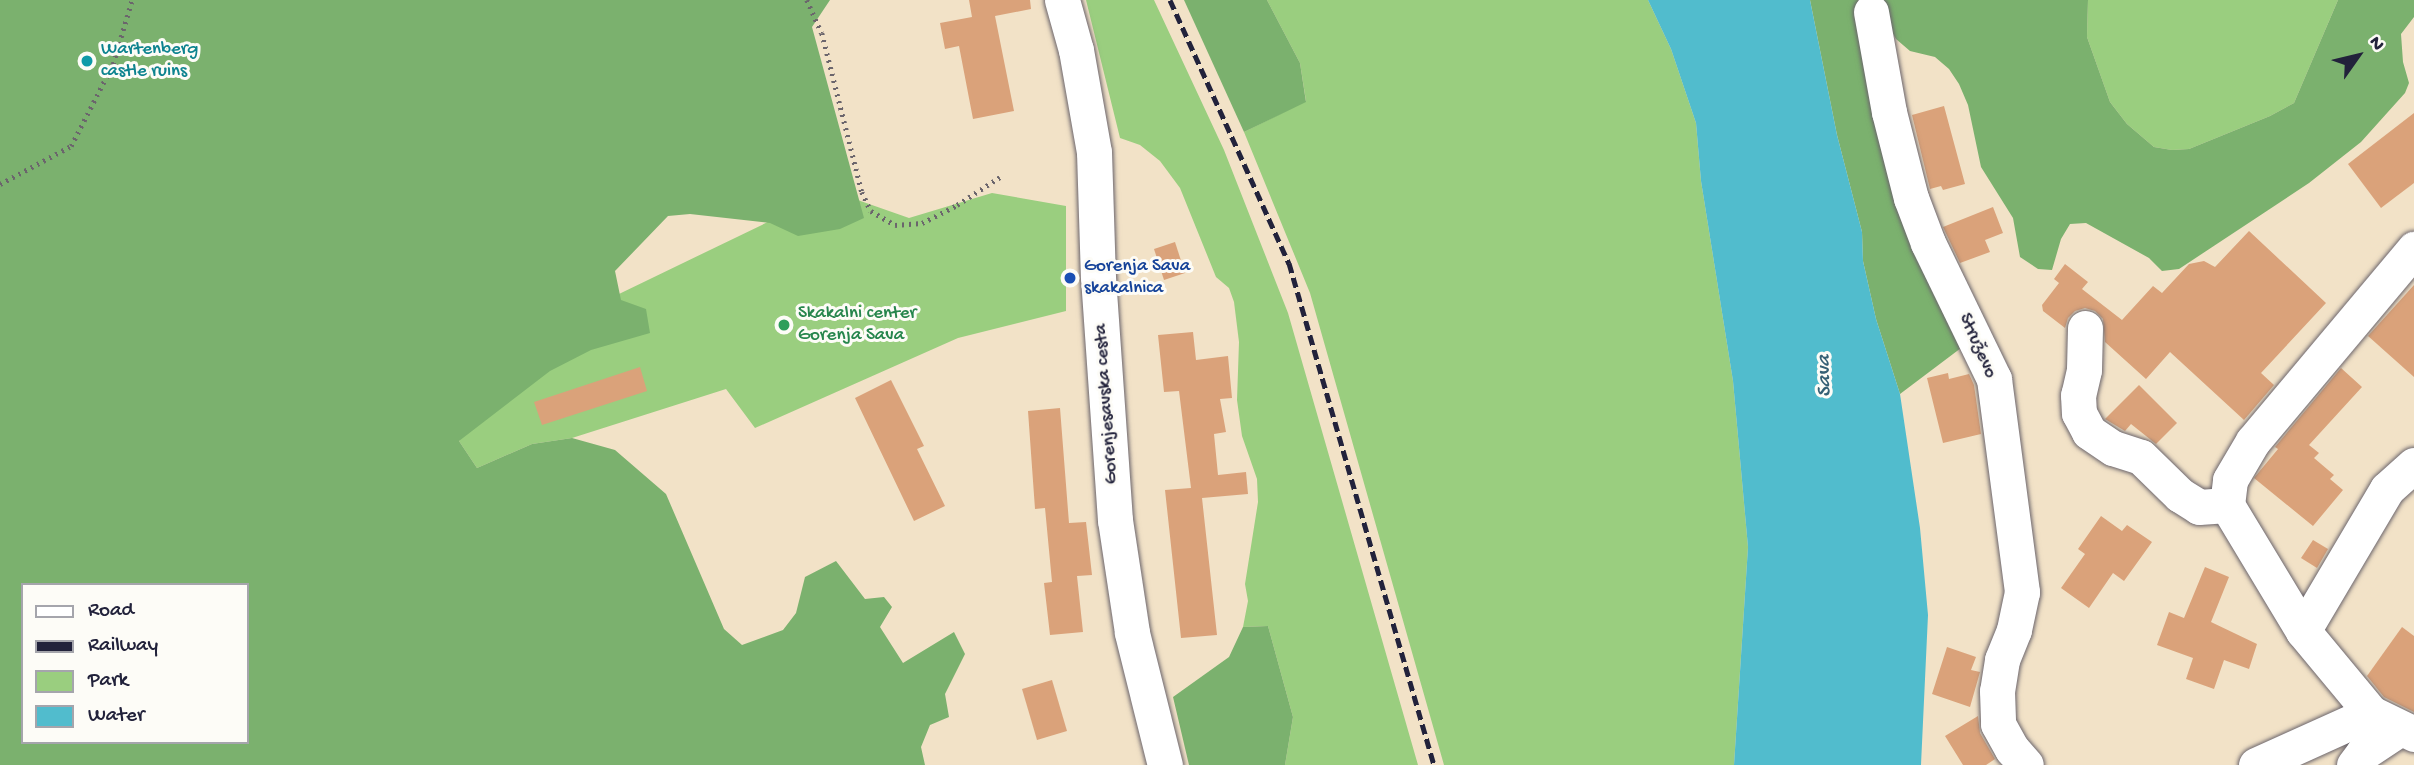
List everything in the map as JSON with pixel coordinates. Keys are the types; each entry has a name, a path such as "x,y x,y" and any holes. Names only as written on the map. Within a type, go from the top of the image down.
{"street":[{"name":"Gorenjesavska cesta","path":"1062,0 1076,50 1094,152 1098,277 1115,520 1132,632 1165,765"},
{"name":"Struževo","path":"1871,12 1889,112 1912,198 1928,243 1994,379 2022,592 2014,630 2002,660 1997,691 1998,724 2012,749 2026,765"},
{"path":"2395,725 2303,631 2227,505 2230,480 2253,442 2414,249"},
{"path":"2085,328 2084,370 2078,395 2079,413 2089,432 2113,449 2141,457 2180,495 2199,507 2227,505"},
{"path":"2303,631 2388,489 2414,466"},
{"path":"2256,765 2395,725"},
{"path":"2354,765 2395,725"}],"path":[{"path":"0,184 71,146 113,64 132,0"},
{"path":"807,0 822,33 862,192 871,211 895,225 922,223 957,205 1000,177"}],"green space":[{"path":"0,0 830,0 812,27 864,218 840,229 798,236 770,223 690,214 668,216 615,271 621,300 646,309 650,333 591,350 550,371 459,441 477,468 532,444 572,438 615,450 666,494 724,629 742,645 783,630 796,613 805,577 836,561 865,599 884,597 892,607 880,627 903,663 954,632 965,654 945,694 949,717 930,725 921,747 925,765 0,765"},
{"path":"1086,0 1154,0 1224,150 1288,313 1418,765 1285,765 1293,717 1268,626 1243,627 1248,601 1245,584 1258,502 1257,479 1242,436 1237,400 1239,342 1234,302 1229,288 1216,277 1180,188 1160,161 1140,145 1120,138"},
{"path":"1184,0 1267,0 1300,63 1306,102 1244,132"},
{"path":"1267,0 1648,0 1671,49 1696,123 1701,181 1733,381 1748,547 1734,765 1444,765 1310,293 1244,132 1306,101 1300,63"},
{"path":"1810,0 1858,0 1869,58 1965,345 1900,394 1876,319 1863,261 1862,232 1837,135"},
{"path":"1879,0 2088,0 2087,37 2110,102 2127,124 2154,147 2172,150 2189,149 2270,116 2294,103 2338,0 2414,0 2414,17 2401,34 2403,62 2409,83 2405,93 2361,142 2309,183 2179,269 2162,271 2149,258 2086,223 2070,224 2061,239 2052,270 2038,269 2020,257 2013,218 1981,167 1968,105 1959,84 1949,69 1935,57 1910,51 1896,39 1882,15"},
{"path":"2088,0 2338,0 2294,103 2270,116 2189,149 2172,150 2154,147 2127,124 2110,102 2087,37"},
{"name":"Skakalni center Gorenja Sava","path":"832,191 909,218 992,193 1066,206 1066,311 958,338 755,428 726,389 572,438 532,444 477,468 459,441 528,338"},
{"path":"1268,626 1293,717 1285,765 1189,765 1173,697 1229,657 1243,627"}],"water":[{"name":"Sava","path":"1648,0 1810,0 1837,135 1862,232 1863,261 1876,319 1900,394 1920,528 1928,615 1921,765 1734,765 1748,547 1733,381 1701,181 1696,123 1671,49"}],"building":[{"path":"969,0 1030,0 1031,9 995,16 1014,111 973,119 959,46 945,49 940,23 972,17"},
{"path":"1944,106 1965,184 1943,190 1941,186 1930,189 1912,115"},
{"path":"2414,113 2414,183 2381,208 2348,164"},
{"path":"1993,207 2003,233 1985,240 1990,252 1960,263 1943,227"},
{"path":"2249,231 2326,303 2261,373 2274,385 2244,420 2170,352 2146,379 2105,342 2103,319 2095,311 2085,308 2075,311 2068,318 2065,328 2043,311 2042,305 2059,283 2054,279 2065,264 2088,282 2082,289 2122,320 2153,286 2162,293 2189,264 2204,261 2215,267"},
{"path":"1175,242 1185,273 1164,280 1154,249"},
{"path":"2414,285 2414,377 2368,336"},
{"path":"1193,332 1196,360 1228,356 1232,398 1220,399 1226,432 1214,434 1218,475 1246,472 1248,494 1202,498 1217,635 1181,638 1165,490 1191,488 1179,391 1164,392 1158,335"},
{"path":"640,367 647,391 542,425 534,402"},
{"path":"2341,368 2362,387 2309,445 2319,453 2314,458 2334,475 2330,479 2343,490 2313,526 2254,478 2278,449 2275,447"},
{"path":"1948,373 1949,379 1969,374 1974,385 1981,434 1943,443 1927,378"},
{"path":"891,380 924,446 917,449 945,506 914,521 855,398"},
{"path":"2139,385 2177,423 2156,444 2131,424 2125,431 2105,419"},
{"path":"1060,408 1069,523 1086,522 1092,575 1077,576 1083,632 1050,635 1044,583 1052,582 1045,508 1035,509 1028,411"},
{"path":"2101,516 2122,531 2127,525 2152,542 2124,581 2113,573 2089,608 2061,588 2085,554 2078,549"},
{"path":"2313,540 2328,549 2317,568 2301,558"},
{"path":"2205,567 2229,577 2211,622 2257,644 2249,669 2224,660 2214,689 2186,679 2193,658 2157,645 2169,612 2184,618"},
{"path":"2402,627 2414,636 2414,712 2384,697 2367,676"},
{"path":"1947,647 1976,657 1971,670 1980,672 1970,707 1932,694"},
{"path":"1052,680 1067,731 1037,740 1022,689"},
{"path":"1978,716 1980,733 1995,759 1986,765 1963,765 1945,736"}],"railway":[{"path":"1170,0 1289,263 1434,765"}],"place":[{"name":"Wartenberg castle ruins","path":"87,61"},
{"name":"Gorenja Sava skakalnica","path":"1070,278"},
{"name":"Skakalni center Gorenja Sava","path":"784,325"}]}
